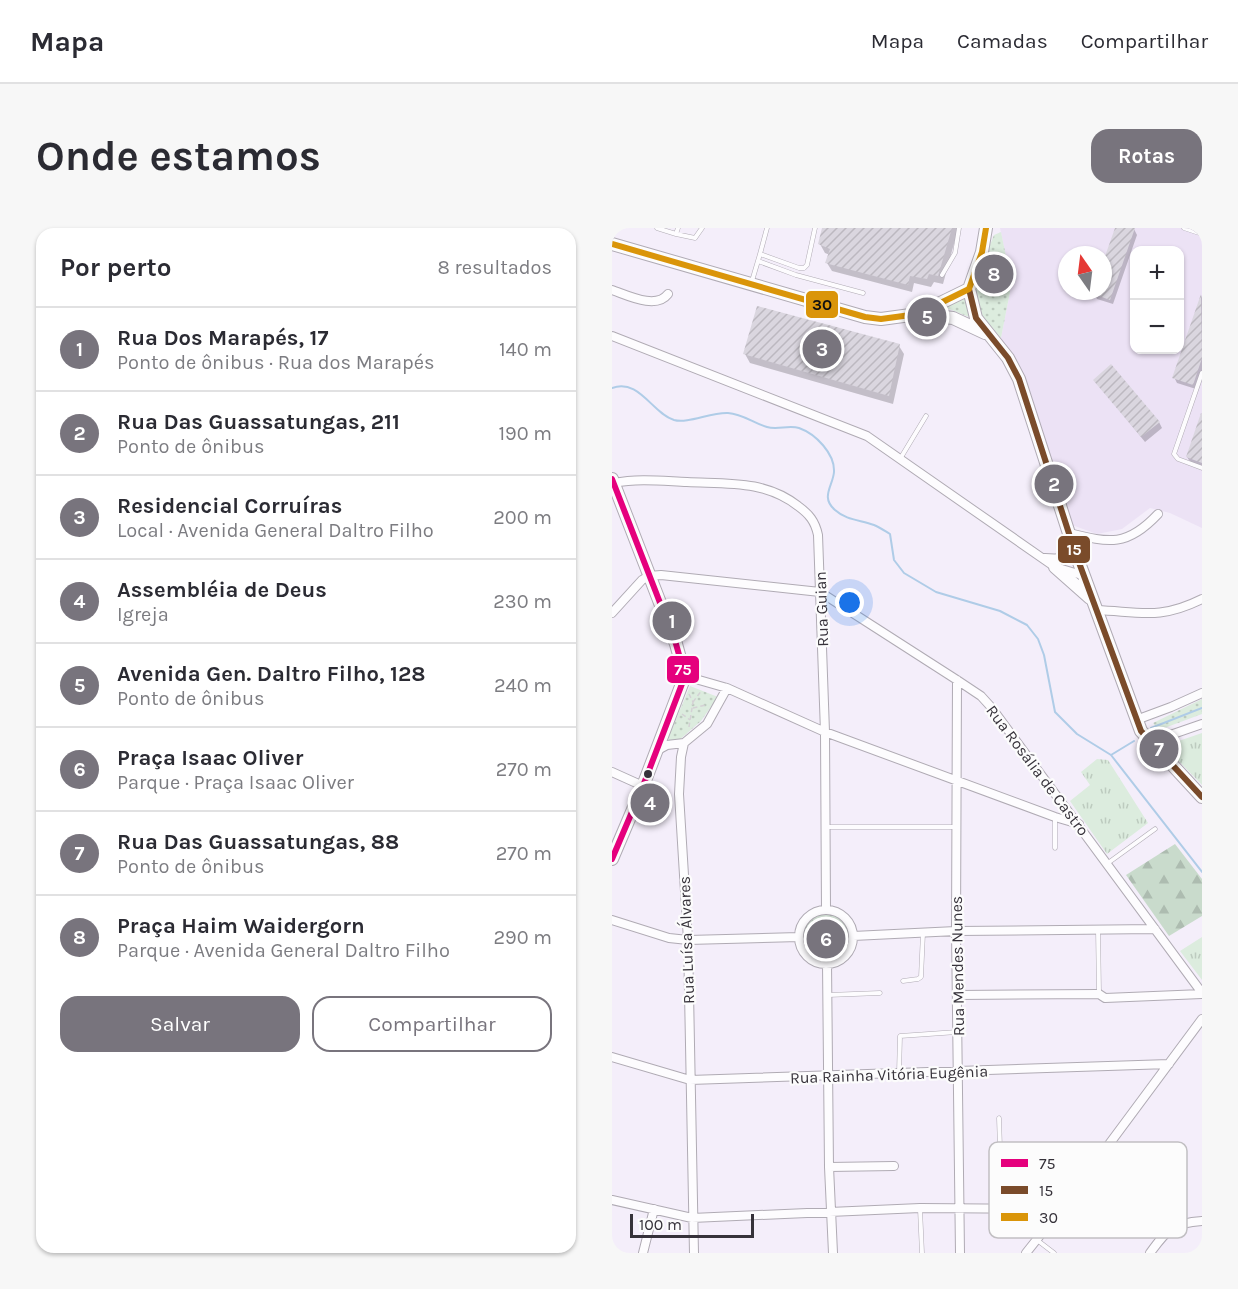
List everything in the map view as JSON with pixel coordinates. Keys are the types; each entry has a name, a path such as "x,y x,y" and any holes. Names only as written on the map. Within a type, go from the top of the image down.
{"street":[{"path":"986,228 982,252 969,289 976,318 1008,358 1018,379 1074,549 1141,731 1202,797"},
{"path":"612,244 865,317 881,319 918,314 953,318 968,323 990,336"},
{"path":"918,314 969,289"},
{"path":"612,290 656,302 664,299 668,294"},
{"path":"612,336 855,430 1044,558 1095,605 1147,615 1166,613 1202,599"},
{"name":"Rua Guian","path":"613,482 637,480 744,484 766,488 785,495 809,514 816,524 819,534 825,732 826,910"},
{"path":"612,859 684,679 675,644 613,482"},
{"path":"1069,533 1097,540 1115,540 1132,536 1158,514"},
{"path":"1044,558 1060,559 1069,556 1074,549"},
{"path":"1055,567 1084,576"},
{"name":"Rua Rosália de Castro","path":"649,576 662,575 820,592 981,696 1079,824 1202,993"},
{"path":"612,613 642,580 649,576"},
{"path":"684,679 708,682 727,688 825,732 1079,824"},
{"name":"Rua Mendes Nunes","path":"957,680 956,931 960,1253"},
{"path":"656,751 667,745 684,743 707,724 727,688"},
{"path":"1136,720 1202,693"},
{"path":"1150,742 1202,724"},
{"name":"Rua Luísa Álvares","path":"684,743 679,794 688,940 694,1253"},
{"path":"612,772 643,786"},
{"path":"826,910 842,915 851,928 853,936 852,944 842,958 827,963 818,962 805,953 799,937 804,921 818,911 826,910"},
{"path":"612,920 659,935 688,940 799,937"},
{"path":"853,936 956,931 1155,929"},
{"path":"827,963 829,1167 833,1253"},
{"path":"957,994 1099,994 1105,998 1202,993"},
{"path":"1111,1142 1202,1019"},
{"name":"Rua Rainha Vitória Eugênia","path":"612,1057 690,1080 1169,1064"},
{"path":"829,1167 894,1166"},
{"path":"612,1200 692,1218 920,1208 989,1208"},
{"path":"643,1253 654,1209"},
{"path":"1187,1222 1202,1221"},
{"path":"1150,1253 1162,1238"},
{"path":"1026,1253 1036,1239"}],"lane":[{"path":"657,228 695,238 702,228"},
{"path":"676,234 678,228"},
{"path":"751,284 767,228"},
{"path":"760,254 804,268 807,265 816,228"},
{"path":"942,275 955,253 959,228"},
{"path":"1184,228 1202,234"},
{"path":"758,261 796,275 863,292"},
{"path":"1202,373 1174,454 1178,459 1202,468"},
{"path":"900,459 926,416"},
{"path":"1055,817 1055,848"},
{"path":"826,827 956,827"},
{"path":"1108,863 1155,829"},
{"path":"1098,928 1099,994"},
{"path":"903,981 921,977 923,932"},
{"path":"827,995 880,993"},
{"path":"898,1073 900,1035 957,1032"},
{"path":"999,1118 1000,1142"},
{"path":"920,1208 922,1253"},
{"path":"1036,1239 1054,1253"}],"path":[{"path":"684,679 693,702"},
{"path":"684,743 691,720 693,702 708,682"},
{"path":"692,708 719,703"},
{"path":"674,707 691,720"}],"shaded area":[{"path":"1000,228 1202,228 1202,528 1170,513 1150,508 1122,529 1097,534 1069,524 1017,371 1001,338 1010,292 1007,261"}],"green space":[{"path":"1001,232 1010,292 1001,338 991,326 942,306 973,287 994,235"},
{"path":"690,686 718,697 701,721 677,742 669,742 669,736"},
{"path":"1202,699 1202,714 1159,730 1153,723"},
{"path":"1202,733 1202,785 1164,746"},
{"path":"1097,759 1108,760 1148,823 1107,854 1070,801 1090,785 1081,772"},
{"path":"1175,844 1202,879 1202,916 1169,936 1126,875"},
{"path":"826,912 843,919 850,936 843,953 826,960 809,953 802,936 809,919"},
{"path":"1202,937 1202,980 1180,951"}],"building":[{"path":"822,228 952,228 938,276 929,274 927,279 910,276 908,285 825,263 830,249 818,244"},
{"path":"1115,228 1135,228 1112,294 1112,246 1109,246"},
{"path":"1201,294 1202,358 1193,385 1172,378 1180,354 1184,354 1184,343"},
{"path":"757,306 900,344 889,396 743,354"},
{"path":"1111,364 1160,422 1141,437 1093,380"},
{"path":"1202,414 1202,463 1186,457"}],"waterway":[{"path":"612,388 622,386 638,392 659,411 674,420 728,413 767,427 799,428 812,435 828,452 833,465 834,472 828,491 828,501 844,516 874,525 890,534 894,560 904,573 936,592 1000,611 1027,625 1038,639 1044,655 1055,712 1077,734 1111,755 1202,872"},
{"path":"1151,728 1202,708"},
{"path":"1111,755 1134,741"}],"transit line":[{"name":"30","path":"612,244 865,317 881,319 918,314 969,289 982,252 986,228"},
{"name":"15","path":"969,289 976,318 1008,358 1019,379 1074,549 1141,731 1202,797"},
{"name":"75","path":"612,479 676,644 685,676 612,859"}],"place":[{"name":"Praça Haim Waidergorn","path":"994,274"},
{"name":"Avenida Gen. Daltro Filho, 128","path":"927,317"},
{"name":"Residencial Corruíras","path":"822,349"},
{"name":"Rua Das Guassatungas, 211","path":"1054,484"},
{"name":"Rua Dos Marapés, 17","path":"672,621"},
{"name":"Rua Das Guassatungas, 88","path":"1159,749"},
{"name":"Assembléia de Deus","path":"650,803"},
{"name":"Praça Isaac Oliver","path":"826,939"}]}
